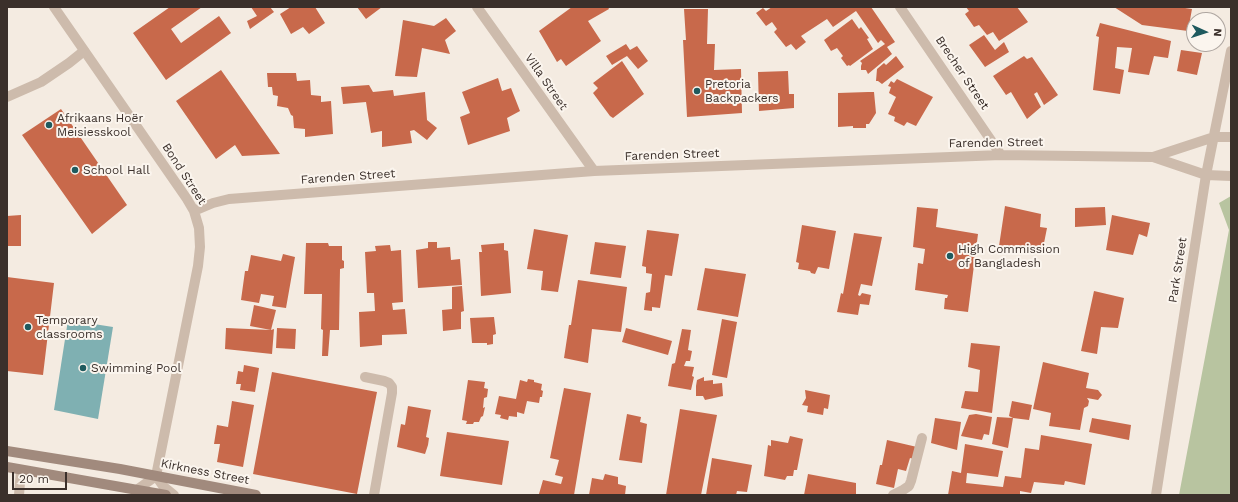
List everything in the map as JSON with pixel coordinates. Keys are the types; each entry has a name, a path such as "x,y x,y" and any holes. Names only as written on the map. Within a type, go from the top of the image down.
{"street":[{"name":"Bond Street","path":"54,7 194,210 199,228 200,241 198,266 156,476"},
{"name":"Villa Street","path":"477,7 594,171"},
{"name":"Brecher Street","path":"900,7 1001,155"},
{"path":"7,97 41,82 84,51"},
{"name":"Park Street","path":"1156,495 1206,175 1231,51"},
{"name":"Farenden Street","path":"1153,157 1214,137 1231,137"},
{"name":"Farenden Street","path":"194,210 229,199 594,171 1001,155 1153,157 1206,175 1231,176"},
{"path":"365,377 389,383 392,387 374,495"},
{"path":"893,495 909,486 912,481 922,438"},
{"name":"Kirkness Street","path":"7,451 156,476 256,495"},
{"path":"7,467 166,495"},
{"path":"19,495 21,470"},
{"path":"138,489 156,476 163,486 174,495"}],"green space":[{"path":"1231,196 1231,495 1179,495 1229,230 1219,203"}],"water":[{"name":"Swimming Pool","path":"68,320 113,327 98,419 54,410"}],"building":[{"path":"170,7 202,7 171,29 181,43 219,16 231,33 166,80 133,33"},
{"path":"251,7 270,7 274,12 250,29 247,21 257,16"},
{"path":"291,7 315,7 325,23 309,34 303,27 291,34 280,14"},
{"path":"357,7 382,7 366,19"},
{"path":"572,7 608,7 609,9 588,21 601,41 566,66 561,59 557,62 539,31"},
{"path":"772,7 871,7 895,42 887,47 892,54 868,74 866,70 861,70 862,63 860,61 885,44 881,40 878,43 856,11 833,27 827,19 801,36 806,42 796,50 791,44 786,47 774,32 777,29 772,22 766,26 756,13 763,8 766,11"},
{"path":"966,7 1017,7 1028,22 999,41 993,32 987,35 979,25 974,27 965,14 969,11"},
{"path":"1114,7 1186,7 1185,8 1192,9 1191,12 1186,12 1186,31 1142,25"},
{"path":"684,9 708,9 707,44 715,44 714,70 741,69 742,113 687,117 683,40 686,40"},
{"path":"446,18 456,31 445,40 450,54 422,48 417,77 395,76 403,20 434,26"},
{"path":"852,19 859,29 861,27 869,38 867,39 873,49 850,66 847,66 841,58 843,56 837,48 831,51 824,40"},
{"path":"1100,23 1171,41 1168,58 1154,56 1149,75 1128,72 1132,48 1117,47 1115,68 1124,70 1120,94 1093,90 1099,37 1096,36"},
{"path":"984,35 995,50 1004,42 1009,52 985,67 969,45"},
{"path":"626,44 630,50 637,46 648,61 638,69 627,56 612,65 606,56"},
{"path":"1181,50 1186,52 1202,53 1197,75 1177,71"},
{"path":"896,56 904,67 882,84 876,81 877,69 884,63 886,65"},
{"path":"1024,56 1027,59 1032,57 1058,95 1044,105 1037,92 1034,94 1041,107 1027,119 1011,92 1006,95 993,76"},
{"path":"622,61 644,94 613,118 593,93 598,88 593,83"},
{"path":"221,70 280,154 242,156 235,145 216,159 176,101"},
{"path":"788,71 789,94 794,94 794,108 759,111 758,72"},
{"path":"267,73 296,73 297,81 310,80 311,95 321,96 321,102 331,101 333,134 305,137 305,129 294,128 293,116 288,108 277,106 278,96 273,95 272,87 268,87"},
{"path":"498,78 502,91 511,88 520,111 507,118 510,131 468,145 460,117 470,113 462,92"},
{"path":"897,79 933,97 916,126 907,122 904,126 894,121 895,117 888,114 896,97 889,93 891,87 888,86 891,81 894,83"},
{"path":"369,85 373,92 393,90 394,96 425,92 427,120 437,128 427,140 414,130 410,131 412,143 382,147 382,131 371,133 366,102 343,104 341,87"},
{"path":"874,92 876,113 869,124 866,124 866,128 853,128 853,126 838,127 838,93"},
{"name":"School Hall","path":"61,109 127,205 92,234 22,135"},
{"path":"1005,206 1041,214 1040,227 1047,228 1043,248 1026,245 1025,251 999,246"},
{"name":"High Commission of Bangladesh","path":"917,207 938,209 936,227 978,234 968,312 944,309 945,298 947,298 948,295 915,290 918,263 923,264 925,249 913,247"},
{"path":"1105,207 1106,225 1075,227 1075,208"},
{"path":"21,215 21,246 7,246 7,216"},
{"path":"1112,215 1150,223 1147,237 1139,234 1133,255 1106,250"},
{"path":"802,225 836,231 829,269 818,267 815,274 811,273 810,271 798,269 799,263 796,262"},
{"path":"534,229 568,235 558,292 541,290 543,271 527,269"},
{"path":"647,230 679,234 672,276 665,275 660,308 652,307 652,311 644,310 646,293 650,292 652,274 646,273 646,267 642,266"},
{"path":"854,233 882,237 872,286 861,284 858,295 860,296 862,293 871,295 869,305 860,304 858,315 837,312 841,293 843,294"},
{"path":"428,242 437,242 437,248 450,247 451,260 460,259 462,285 418,288 416,250 428,248"},
{"path":"595,242 626,246 621,278 590,274"},
{"path":"306,243 328,243 329,246 342,246 342,260 344,261 344,268 340,269 339,330 330,330 328,356 322,356 322,294 304,294"},
{"path":"504,243 504,250 508,251 511,293 481,296 479,252 482,252 481,245"},
{"path":"390,245 391,251 401,250 403,302 392,303 393,310 405,309 407,334 382,335 382,345 360,347 359,312 375,311 374,293 367,293 365,252 376,251 375,246"},
{"path":"283,254 295,257 286,308 272,306 274,296 261,294 259,303 241,300 245,271 248,271 251,255 281,261"},
{"path":"705,268 746,274 738,317 697,310"},
{"name":"Temporary classrooms","path":"7,277 54,283 43,375 7,371"},
{"path":"578,280 627,287 621,332 592,329 588,363 564,358"},
{"path":"462,286 464,311 461,312 461,329 443,331 442,310 452,309 452,287"},
{"path":"1094,291 1124,298 1118,328 1101,327 1097,354 1081,351"},
{"path":"254,305 276,310 271,330 250,326"},
{"path":"494,317 496,334 493,335 493,344 487,345 487,343 472,343 470,318"},
{"path":"722,319 737,322 727,378 712,375"},
{"path":"226,328 274,329 272,354 225,349"},
{"path":"277,328 296,329 295,349 276,348"},
{"path":"626,328 672,341 668,355 622,342"},
{"path":"682,329 691,330 688,350 692,351 690,361 686,361 684,366 694,367 692,376 694,377 691,390 668,386 672,364 675,363"},
{"path":"971,343 1000,346 992,413 961,408 965,391 978,392 980,370 968,367"},
{"path":"1043,362 1089,373 1086,388 1098,390 1102,395 1098,400 1087,398 1089,401 1088,406 1084,408 1080,430 1049,426 1051,413 1033,409"},
{"path":"244,365 259,368 255,392 240,390 241,384 236,384 238,371 243,372"},
{"path":"272,372 377,392 357,494 253,474"},
{"path":"704,377 704,381 713,380 713,384 722,383 723,396 705,400 703,396 696,396 697,380"},
{"path":"528,379 542,384 541,390 543,391 539,403 527,401 524,414 517,412 517,417 509,416 508,420 500,418 501,415 495,414 499,396 516,399 520,380 527,382"},
{"path":"468,380 485,382 484,388 488,389 487,397 484,398 483,408 485,407 483,416 479,422 474,422 473,424 466,424 467,421 462,420"},
{"path":"564,388 591,393 574,495 539,494 543,480 561,484 563,477 555,475 559,460 550,458"},
{"path":"805,390 830,395 828,409 824,408 823,415 807,412 808,406 802,405 806,398"},
{"path":"232,401 254,405 243,467 217,462 220,444 214,444 217,425 228,427"},
{"path":"1012,401 1032,405 1029,420 1009,416"},
{"path":"408,406 431,410 426,437 429,438 425,454 397,447 401,424 405,425"},
{"path":"680,409 717,415 701,495 666,495"},
{"path":"627,414 641,417 640,422 647,424 642,463 619,460"},
{"path":"976,414 992,417 989,435 984,434 982,440 961,436 969,415"},
{"path":"997,417 1013,418 1008,448 992,444"},
{"path":"935,418 961,422 957,450 931,443"},
{"path":"1092,418 1131,425 1129,440 1089,432"},
{"path":"447,432 509,441 502,485 440,476"},
{"path":"1041,435 1092,444 1085,485 1065,481 1064,485 1034,482 1031,493 1020,491 1020,495 948,495 952,471 961,473 965,444 1003,451 998,477 967,473 966,483 1003,487 1005,476 1021,478 1025,448 1039,450"},
{"path":"790,436 803,439 797,470 794,470 793,476 787,476 785,480 764,476 768,445 771,446 771,440 788,443"},
{"path":"887,440 917,447 914,459 910,458 906,471 898,469 894,488 876,484 880,465 882,465"},
{"path":"712,458 752,465 747,492 737,491 736,495 706,495"},
{"path":"605,474 618,477 618,484 626,486 625,495 589,495 592,478 603,480"},
{"path":"808,474 856,483 856,495 804,495"}],"place":[{"name":"Pretoria Backpackers","path":"697,91"},
{"name":"Afrikaans Hoër Meisiesskool","path":"49,125"},
{"name":"School Hall","path":"75,170"},
{"name":"High Commission of Bangladesh","path":"950,256"},
{"name":"Temporary classrooms","path":"28,327"},
{"name":"Swimming Pool","path":"83,368"}]}
